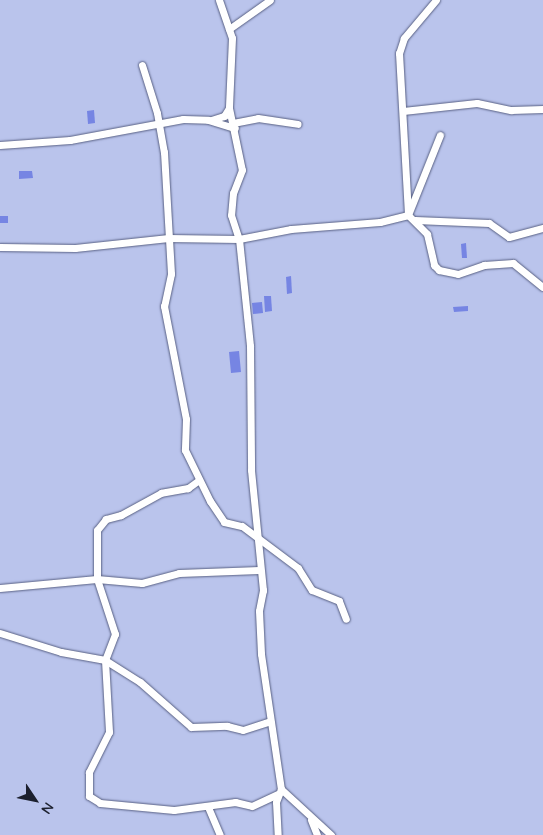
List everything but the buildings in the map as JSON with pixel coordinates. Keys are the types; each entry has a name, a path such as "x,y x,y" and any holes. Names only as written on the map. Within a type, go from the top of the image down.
{"street":[{"path":"219,0 222,15 230,29 233,45 229,108 242,170 233,193 231,215 239,239 250,346 249,432 259,570 263,590 259,611 261,654 279,791 278,835"},
{"path":"230,29 270,0"},
{"path":"436,0 400,46 398,60 404,112 408,214 430,240 434,265 439,270 458,274 484,265 513,263 543,287"},
{"path":"142,65 159,124 164,152 171,274 164,316 186,419 183,444 199,480 224,522 242,526 298,568 312,590 339,601 346,619"},
{"path":"404,112 477,103 511,110 543,108"},
{"path":"208,120 224,116 229,108"},
{"path":"0,145 70,140 184,119 208,120 234,126 252,118 298,124"},
{"path":"408,214 440,135"},
{"path":"0,247 75,248 168,238 239,239 291,230 361,225 408,214"},
{"path":"415,220 489,223 509,237 543,228"},
{"path":"199,480 188,488 161,493 121,515 101,521 96,535 97,579 115,634 105,660 110,726 88,777 92,800 131,807 174,810 234,802 252,806 279,791"},
{"path":"0,588 97,579 142,584 179,573 259,570"},
{"path":"0,633 61,652 105,660 140,682 191,726 227,726 243,730 270,721"},
{"path":"279,791 331,835"},
{"path":"208,806 220,835"},
{"path":"310,817 316,835"}]}
